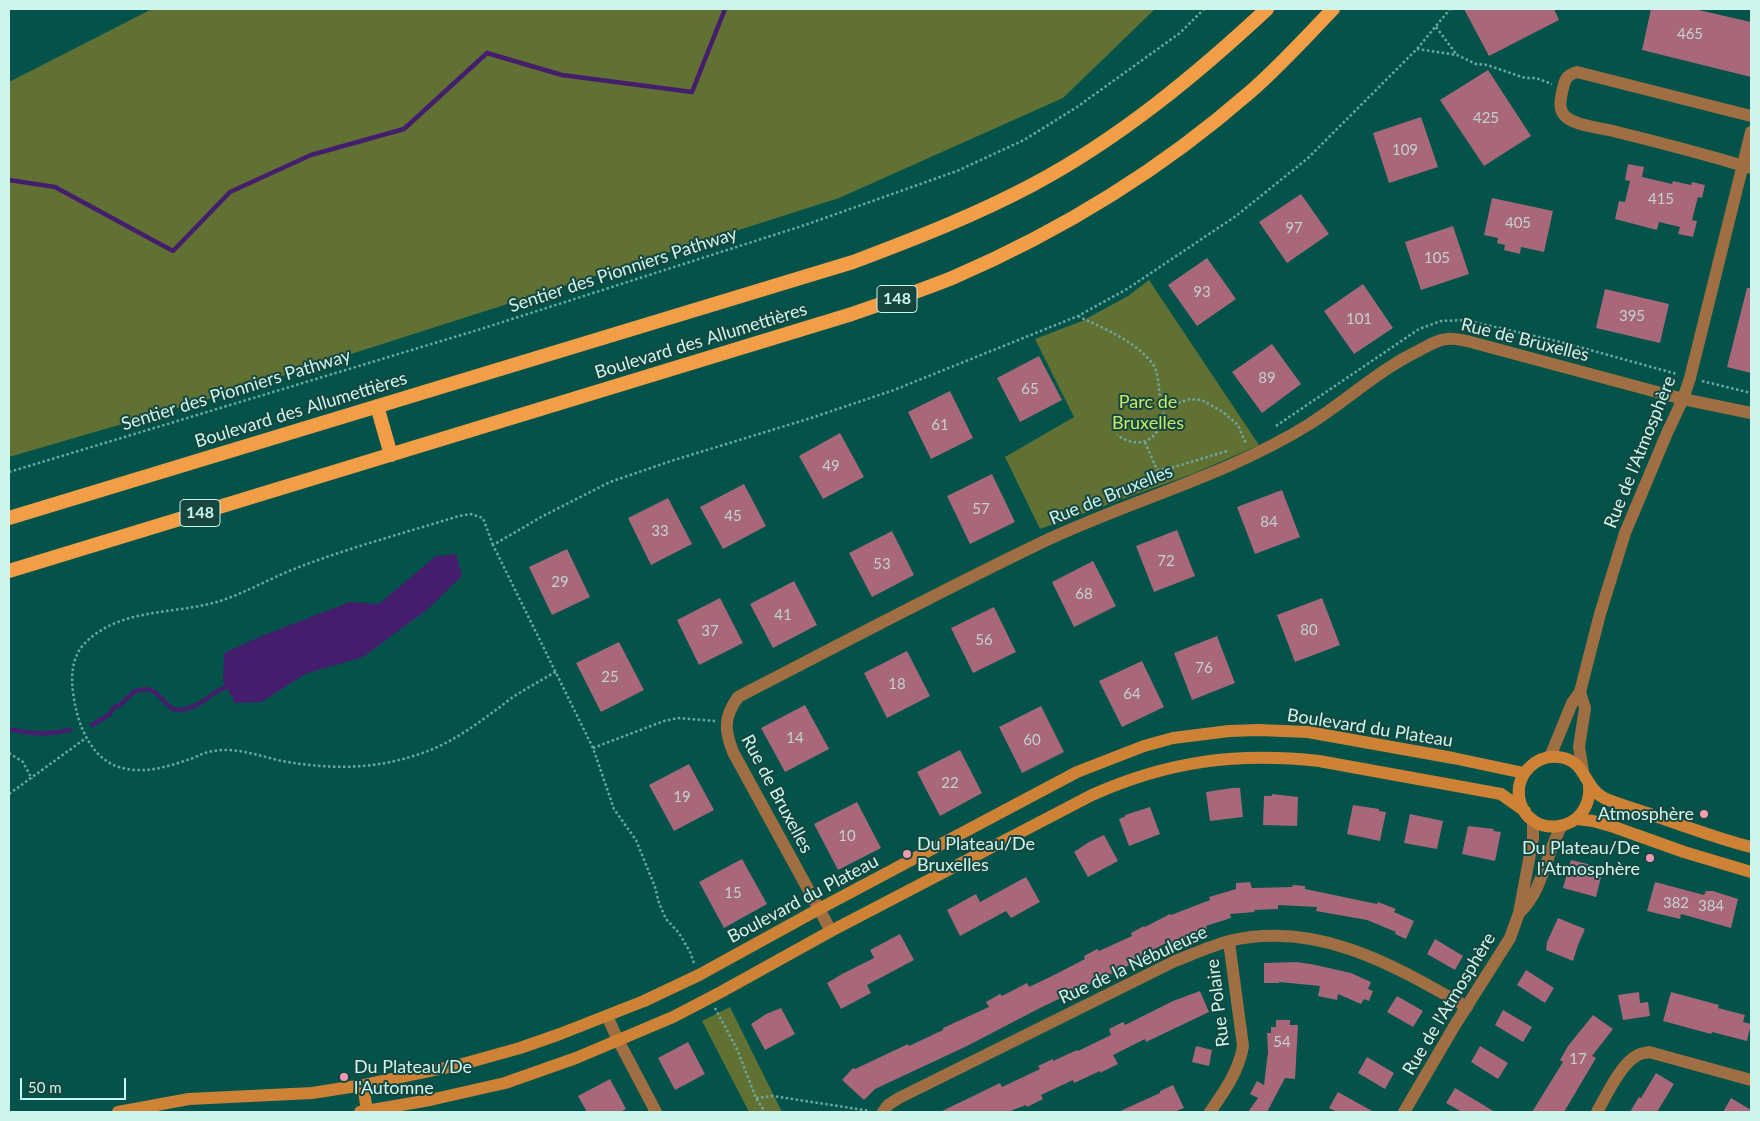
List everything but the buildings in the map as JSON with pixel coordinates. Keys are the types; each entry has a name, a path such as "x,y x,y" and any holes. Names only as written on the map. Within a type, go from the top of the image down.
{"highway":[{"name":"Boulevard des Allumettières","path":"9,518 853,262 958,221 1035,184 1101,144 1179,87 1267,9"},
{"name":"Boulevard des Allumettières","path":"9,572 852,314 915,292 987,262 1085,210 1186,143 1264,79 1333,9"},
{"path":"377,406 392,455"}],"main road":[{"name":"Boulevard du Plateau","path":"118,1112 189,1099 312,1093 364,1085 487,1058 560,1034 692,979 819,909 1077,772 1144,746 1173,738 1229,731 1308,732 1524,773"},
{"path":"1529,816 1521,804 1519,788 1524,773 1535,762 1560,756 1577,764 1583,771 1589,784 1604,798 1751,847"},
{"path":"364,1085 363,1112 430,1100 505,1083 576,1058 694,1007 831,931 1092,794 1143,774 1194,762 1247,757 1297,758 1501,794 1542,825 1551,827 1561,826 1576,820 1593,821 1684,852 1751,872"},
{"path":"1576,820 1589,800 1589,784"}],"street":[{"path":"1747,167 1616,131 1574,122 1565,117 1561,111 1560,103 1566,79 1570,74 1577,72 1751,116"},
{"name":"Rue de l'Atmosphère","path":"1550,757 1572,703 1580,692 1600,614 1619,551 1690,378 1747,167 1751,132"},
{"name":"Rue de Bruxelles","path":"831,931 733,752 727,736 726,722 730,709 738,697 957,584 1049,539 1120,508 1199,479 1252,456 1310,424 1405,357 1438,341 1449,339 1476,343 1683,399 1751,413"},
{"name":"Rue de l'Atmosphère","path":"1580,692 1585,708 1579,748 1583,771"},
{"name":"Rue de l'Atmosphère","path":"1404,1112 1510,938 1520,913 1533,838 1529,816"},
{"name":"Rue de l'Atmosphère","path":"1520,913 1529,904 1535,892 1553,842 1561,826"},
{"name":"Rue de la Nébuleuse","path":"883,1112 888,1105 899,1098 1157,970 1196,952 1229,942 1261,937 1295,936 1343,946 1391,965 1467,1007"},
{"name":"Rue Polaire","path":"1210,1112 1235,1073 1241,1059 1243,1046 1229,942"},
{"path":"607,1016 656,1112"},
{"path":"1596,1112 1624,1068 1638,1054 1650,1052 1751,1080"}],"path":[{"name":"Sentier des Pionniers Pathway","path":"9,472 481,329 805,225 956,171 1024,140 1077,107 1180,33 1204,9"},
{"path":"494,546 543,516 610,482 894,390 1078,316 1127,289 1236,216 1308,158 1417,49 1450,9"},
{"path":"1436,27 1457,55"},
{"path":"1417,49 1457,55 1476,64 1487,65 1525,78 1536,78 1554,85"},
{"path":"1078,316 1138,347 1154,364 1160,383 1160,396 1164,408 1161,425 1151,438 1145,442 1132,443 1117,435"},
{"path":"1270,431 1419,329 1441,321 1465,320 1502,327 1751,393"},
{"path":"1164,408 1190,400 1202,400 1223,412 1238,425 1252,456"},
{"path":"1145,442 1158,470 1160,481"},
{"path":"1240,446 1246,443"},
{"path":"1158,470 1172,468 1232,449"},
{"path":"557,672 516,696 479,724 439,748 410,757 363,767 319,766 280,760 240,750 212,751 169,766 138,771 118,767 101,757 86,738 77,713 72,688 73,664 84,643 100,631 126,618 150,612 186,609 220,600 295,569 459,516 471,514 483,518 494,546 557,672 593,748 614,809 636,840 666,920 679,933 690,952 695,966"},
{"path":"593,748 664,721 678,718 726,722"},
{"path":"9,794 86,738"},
{"path":"9,753 23,762 32,779"},
{"path":"715,1008 737,1049 756,1098 765,1112"},
{"path":"756,1098 773,1096 876,1112"}],"green space":[{"path":"152,9 1155,9 1063,98 839,198 229,393 9,457 9,82"},
{"name":"Parc de Bruxelles","path":"1149,280 1259,445 1195,473 1040,529 1005,457 1074,417 1035,339 1082,321 1128,296"},
{"path":"730,1007 782,1112 749,1112 702,1021"}],"shaded area":[{"path":"456,554 462,576 428,609 363,657 305,674 262,702 235,703 223,681 224,653 259,637 350,602 379,604 436,556"}],"waterway":[{"path":"9,180 55,187 173,251 230,192 311,155 404,129 487,53 562,75 692,92 725,9"},
{"path":"92,725 110,714 113,708 120,705 135,691 148,689 155,692 172,709 184,710 201,703 226,687"},
{"path":"9,729 40,733 70,730"}],"place":[{"name":"Atmosphère","path":"1704,814"},
{"name":"Du Plateau/De Bruxelles","path":"907,854"},
{"name":"Du Plateau/De l'Atmosphère","path":"1650,858"},
{"name":"Du Plateau/De l'Automne","path":"344,1077"}]}
